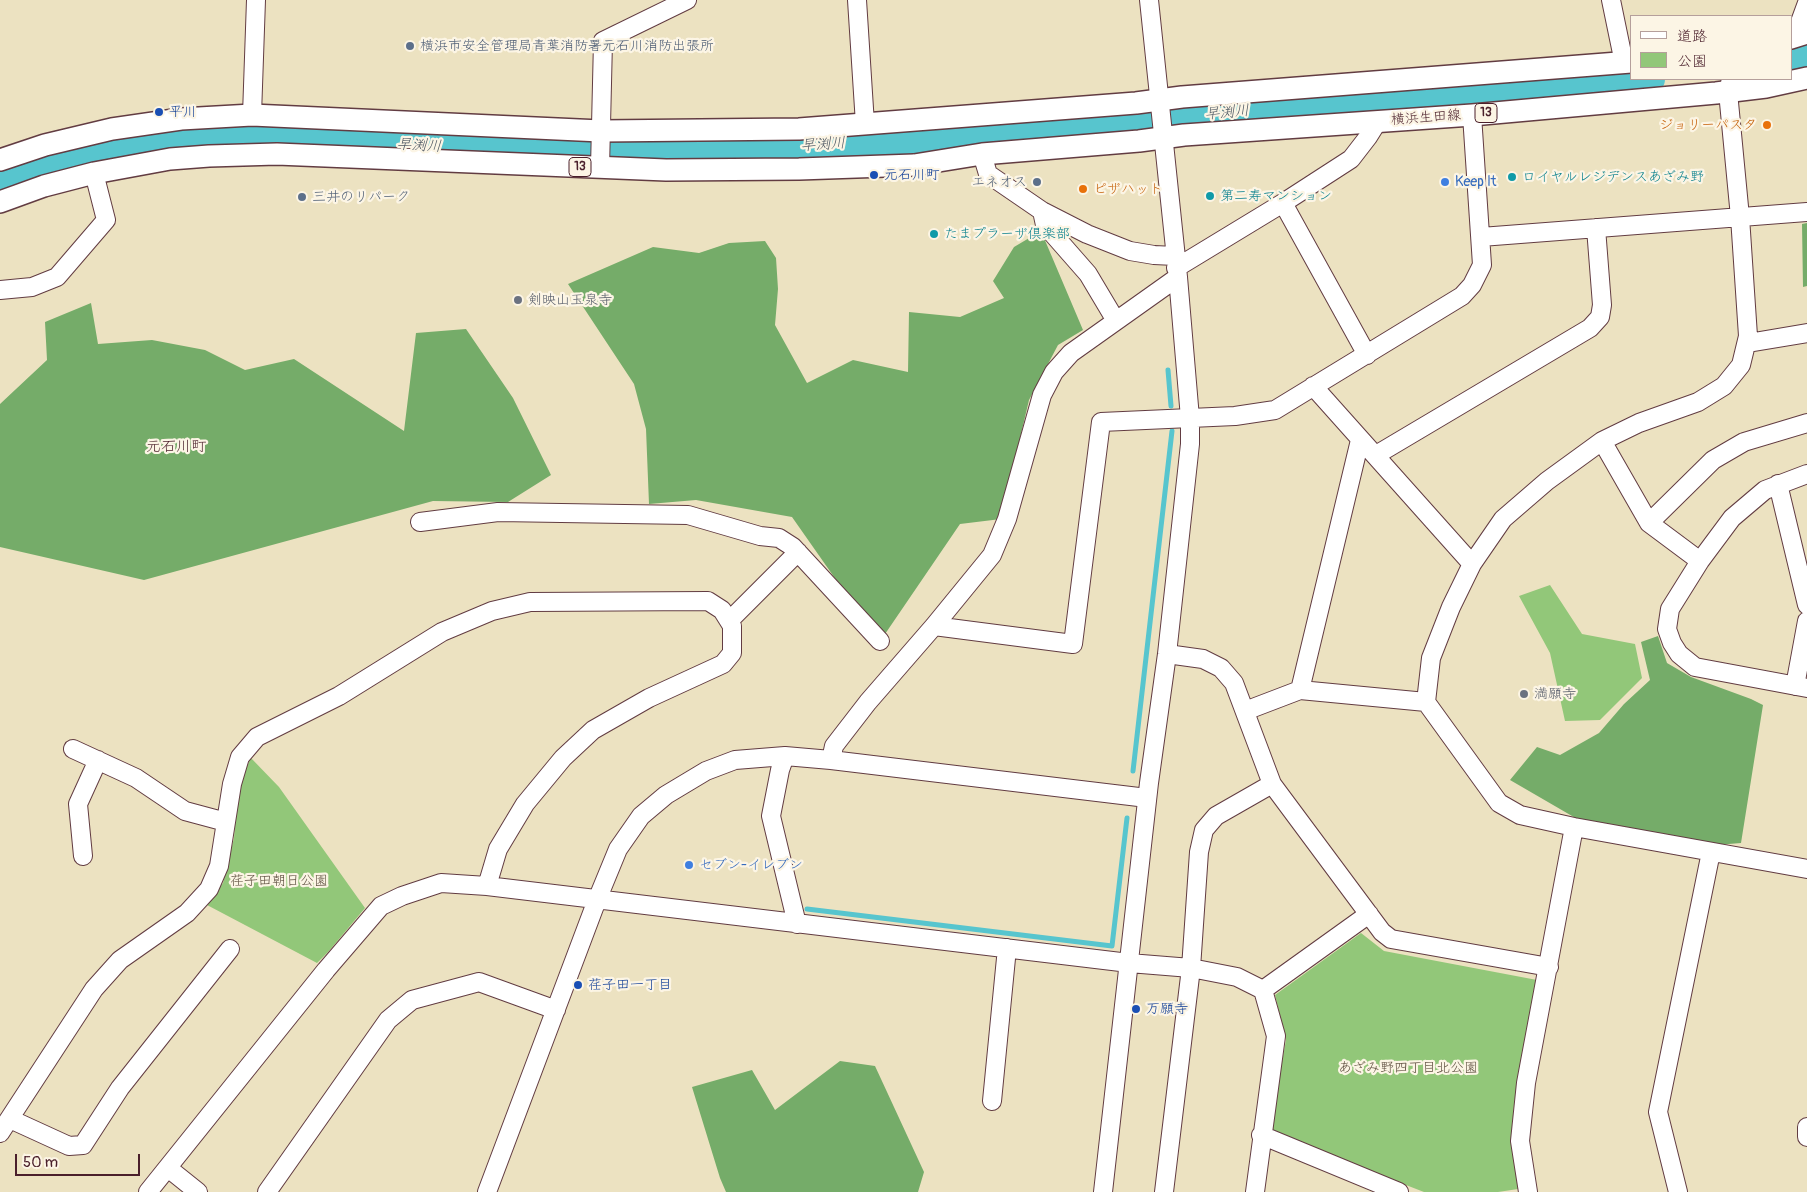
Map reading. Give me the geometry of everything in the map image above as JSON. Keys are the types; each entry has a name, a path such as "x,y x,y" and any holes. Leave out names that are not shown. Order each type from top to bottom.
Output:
{"main road":[{"path":"0,160 45,145 112,129 181,119 252,115 601,131 799,129 1627,62"},
{"name":"横浜生田線","path":"1163,137 1472,115 1730,83 1766,87 1807,78"},
{"name":"13","path":"0,202 44,186 94,173 170,160 250,154 600,168 799,169 914,165 982,154 1139,141 1163,137"}],"street":[{"path":"252,115 256,0"},
{"path":"600,168 603,41 687,0"},
{"path":"857,0 865,124"},
{"path":"1103,1192 1147,798 1190,444 1190,418 1149,0"},
{"path":"1612,0 1627,62"},
{"path":"1799,36 1800,22 1807,3"},
{"path":"1730,83 1748,343 1741,365 1724,386 1698,402 1639,422 1602,441 1547,481 1503,519 1472,564 1451,606 1431,658 1426,702 1499,803 1520,815 1574,827 1807,869"},
{"path":"934,626 1073,644 1101,422 1235,416 1275,410 1462,296 1472,285 1482,265 1472,115"},
{"path":"831,760 834,746 868,702 992,555 1007,519 1042,395 1054,372 1071,353 1116,321 1176,267 1283,203 1351,158 1378,121"},
{"path":"982,154 988,174 1042,211 1087,234 1130,251 1154,255 1176,267"},
{"path":"0,290 32,287 57,277 106,220 94,173"},
{"path":"1283,203 1368,355"},
{"path":"1042,211 1044,225 1088,274 1116,321"},
{"path":"1481,237 1807,212"},
{"path":"1376,456 1590,328 1600,317 1602,305 1596,228"},
{"path":"1748,343 1807,333"},
{"path":"1313,386 1472,564"},
{"path":"1649,523 1713,460 1744,442 1807,423"},
{"path":"1300,690 1360,440"},
{"path":"1602,441 1649,523 1700,561"},
{"path":"1807,474 1765,490 1732,518 1700,561 1670,608 1668,629 1672,643 1679,654 1694,667 1801,687 1807,621"},
{"path":"1778,484 1807,605"},
{"path":"420,522 498,512 688,515 760,536 779,538 798,552 880,641"},
{"path":"729,621 798,552"},
{"path":"230,949 120,1088 84,1145 69,1146 5,1126 94,989 120,960 187,913 209,889 219,866 232,784 240,757 257,736 338,696 442,632 492,611 530,602 708,601 722,610 732,626 732,653 723,664 649,698 593,730 563,758 525,804 498,849 487,886"},
{"path":"1166,654 1203,659 1221,668 1234,683 1272,784 1382,932 1392,939 1549,967"},
{"path":"1245,711 1300,690 1426,702"},
{"path":"73,750 136,778 185,811 226,822"},
{"path":"487,1192 618,849 641,816 666,795 706,771 735,760 785,756 1147,798"},
{"path":"785,756 780,770 771,816 797,924"},
{"path":"83,856 78,804 98,760"},
{"path":"1164,1192 1191,968 1200,852 1204,830 1216,816 1272,784"},
{"path":"1528,1192 1520,1141 1526,1082 1574,827"},
{"path":"1678,1192 1658,1112 1711,852"},
{"path":"148,1192 326,970 381,906 402,896 440,883 487,886 1129,963 1191,968 1237,977 1263,990 1276,1036 1255,1192"},
{"path":"1263,990 1368,914"},
{"path":"992,1101 1007,948"},
{"path":"267,1192 388,1020 412,1000 479,982 556,1010"},
{"path":"1807,1127 1807,1137"},
{"path":"1262,1134 1399,1192"},
{"path":"168,1168 198,1192"}],"green space":[{"path":"1807,223 1807,286 1803,287 1802,224"},
{"path":"1041,231 1083,330 1058,345 1029,400 1001,519 960,524 883,637 853,604 792,517 696,500 649,504 646,429 634,384 568,284 653,247 699,253 729,243 765,241 776,258 778,289 775,325 807,383 853,360 908,372 909,312 960,317 1004,298 993,281 1014,247"},
{"path":"91,303 98,344 152,340 205,350 245,370 294,359 404,431 416,333 466,329 513,398 551,475 508,502 433,501 144,580 0,547 0,404 47,360 45,322"},
{"path":"1550,585 1582,634 1635,644 1642,678 1600,720 1565,721 1550,653 1519,596"},
{"path":"1658,636 1667,663 1691,677 1763,705 1741,843 1704,846 1591,827 1510,780 1537,747 1560,755 1599,733 1624,704 1650,680 1641,642"},
{"name":"荏子田朝日公園","path":"251,758 279,787 365,908 317,963 207,905 223,883 234,838 237,798 245,770"},
{"name":"あざみ野四丁目北公園","path":"1361,933 1384,951 1537,980 1514,1104 1512,1146 1518,1189 1498,1192 1424,1192 1269,1132 1286,1040 1275,995"},
{"path":"840,1061 875,1066 924,1172 918,1192 726,1192 692,1087 752,1070 775,1110"}],"waterway":[{"name":"早渕川","path":"1792,59 1807,55"},
{"name":"早渕川","path":"0,185 67,165 145,149 237,136 586,154 817,146 1149,121 1638,80"},
{"path":"1168,370 1171,406"},
{"path":"1133,771 1172,431"},
{"path":"807,909 1112,946 1127,818"}],"place":[{"name":"横浜市安全管理局青葉消防署元石川消防出張所","path":"410,46"},
{"name":"平川","path":"159,112"},
{"name":"ジョリーパスタ","path":"1767,125"},
{"name":"元石川町","path":"874,175"},
{"name":"ロイヤルレジデンスあざみ野","path":"1512,177"},
{"name":"エネオス","path":"1037,182"},
{"name":"Keep It","path":"1445,182"},
{"name":"ピザハット","path":"1083,189"},
{"name":"第二寿マンション","path":"1210,196"},
{"name":"三井のリパーク","path":"302,197"},
{"name":"たまプラーザ倶楽部","path":"934,234"},
{"name":"剣映山玉泉寺","path":"518,300"},
{"name":"満願寺","path":"1524,694"},
{"name":"セブン-イレブン","path":"689,865"},
{"name":"荏子田一丁目","path":"578,985"},
{"name":"万願寺","path":"1136,1009"}],"district":[{"name":"元石川町","path":"176,447"}]}
